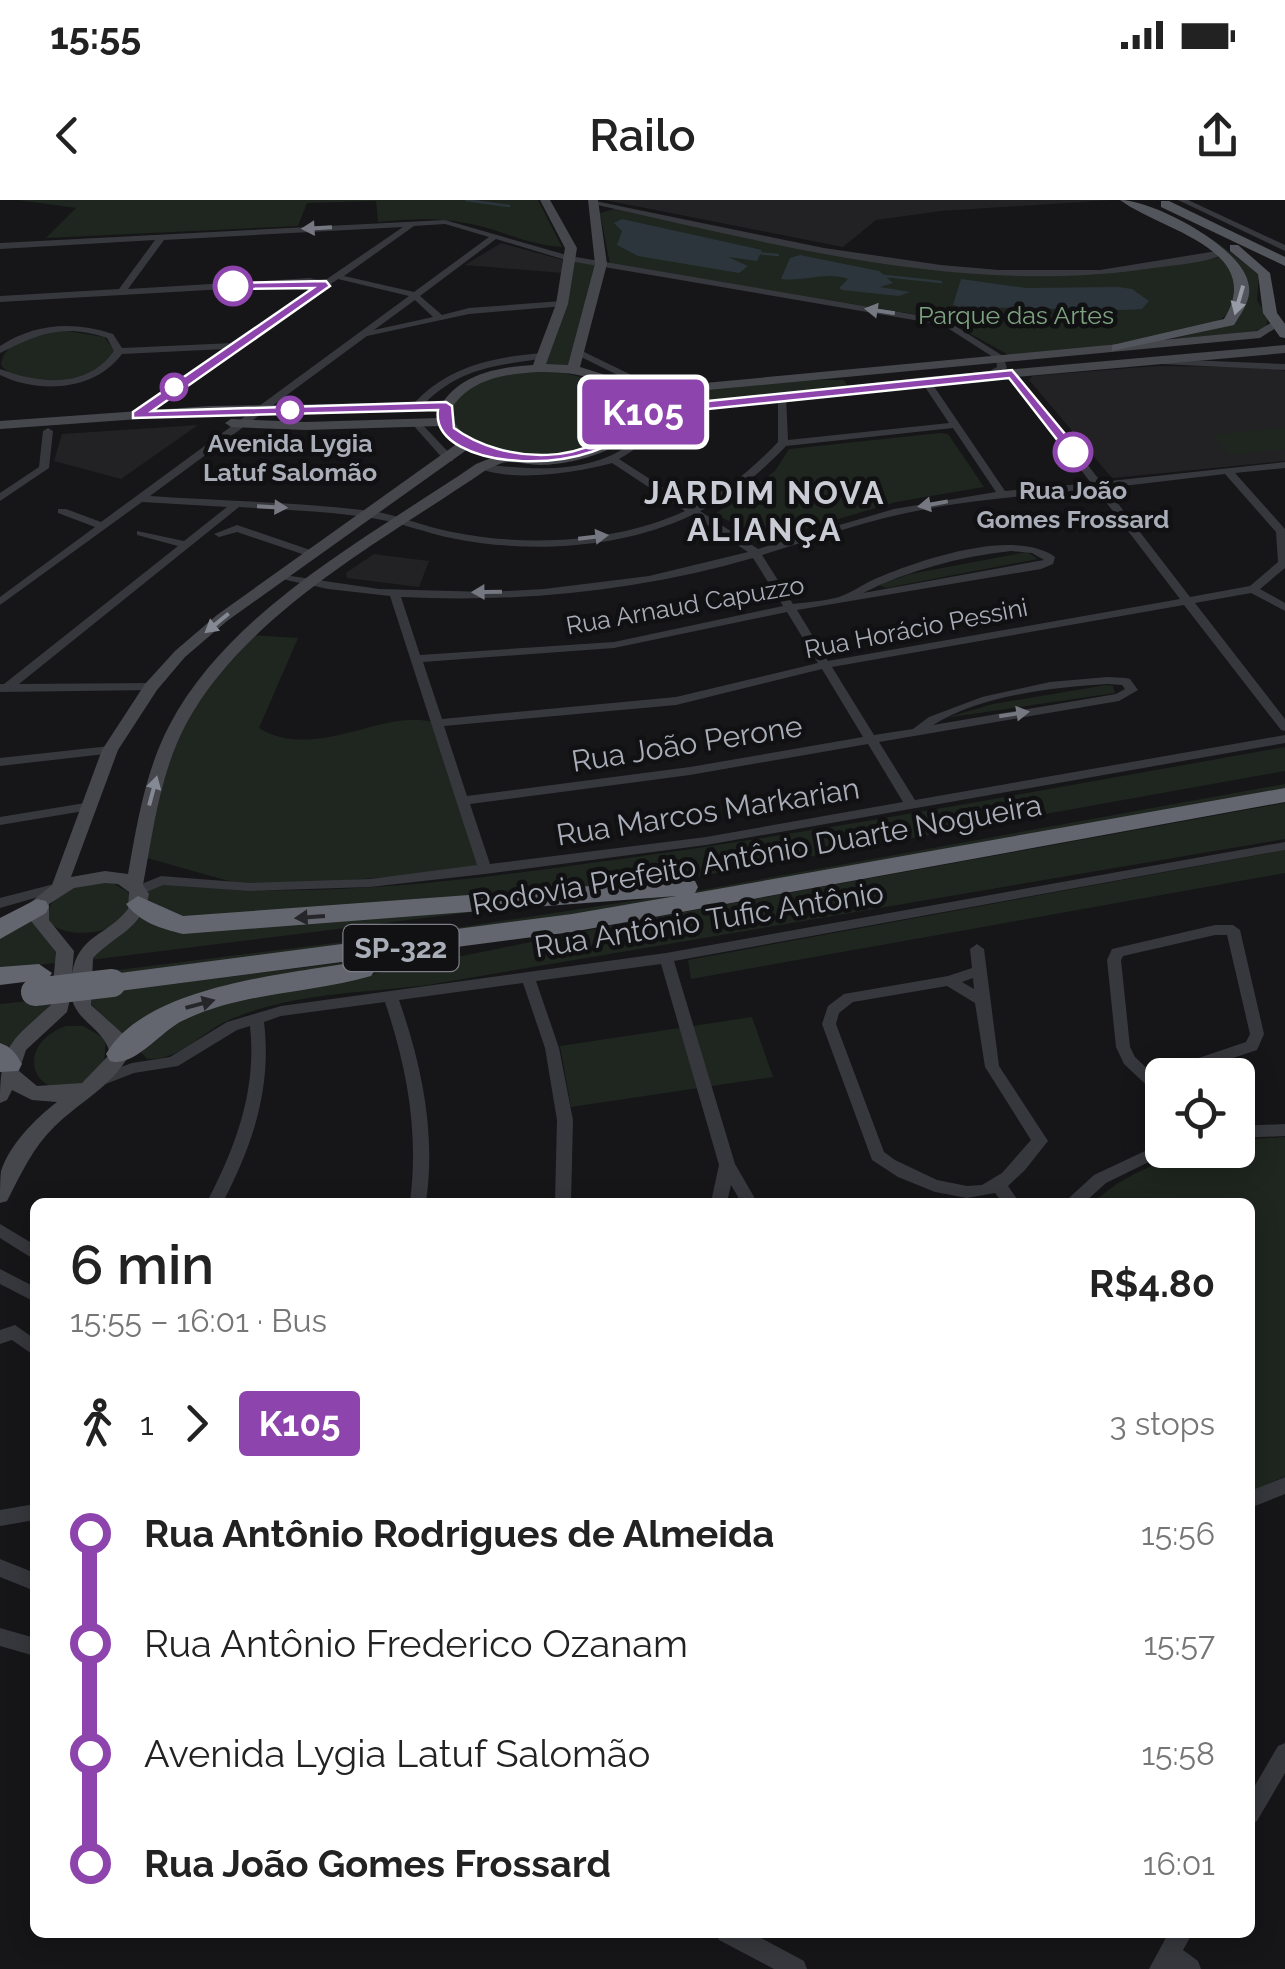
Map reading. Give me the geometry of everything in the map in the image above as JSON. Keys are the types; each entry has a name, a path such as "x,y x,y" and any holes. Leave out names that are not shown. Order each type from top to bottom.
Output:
{"highway":[{"name":"Rodovia Prefeito Antônio Duarte Nogueira","path":"0,995 37,982 388,950 1285,778"},
{"name":"Rodovia Prefeito Antônio Duarte Nogueira","path":"688,895 1285,795"},
{"path":"0,930 50,893"},
{"path":"136,894 160,920 183,925 688,895"},
{"path":"120,1054 155,1020 204,1002 688,895"},
{"name":"Rodovia Prefeito Antônio Duarte Nogueira","path":"0,976 37,982"}],"main road":[{"path":"546,200 552,218 581,226 601,264 573,370"},
{"path":"1117,348 1229,322 1236,315 1244,280 1235,262 1126,200"},
{"path":"628,394 1280,329 1267,299 1264,273 1242,253 1141,200"},
{"path":"1157,200 1285,262"},
{"path":"541,362 562,304 570,253 593,201"},
{"path":"551,253 570,253"},
{"path":"1267,299 1285,289"},
{"path":"1045,364 1140,362 1285,349"},
{"path":"635,414 1012,374 1068,353"},
{"path":"0,424 444,422 466,444 505,456 556,458 592,450 625,432 635,414 628,394 606,379 541,362 486,376 460,389 446,406 444,422"},
{"path":"0,434 130,416 159,406 258,410 446,406"},
{"path":"0,1095 5,1066 24,1040 60,1007 65,951 40,921 110,750 150,687 218,622 466,444"},
{"path":"0,1193 21,1153 45,1122 92,1084 120,1054 114,1035 89,1014 80,1000 84,957 101,938 130,918 150,799 178,724 206,680 249,635 314,584 481,468 505,456"},
{"path":"50,893 106,876 136,894"},
{"path":"5,1066 24,1090 35,1094 62,1095 92,1084"}],"street":[{"path":"1182,200 1285,248"},
{"path":"593,201 871,257 988,273 1108,272 1223,254"},
{"path":"159,406 235,346 414,223"},
{"path":"0,246 414,223 470,226 492,239 551,253"},
{"path":"122,292 162,236"},
{"path":"0,602 492,239"},
{"path":"570,253 601,264 946,322 1000,358 1002,368 987,376"},
{"path":"0,299 330,280 414,295 439,317"},
{"path":"361,336 498,307 562,304"},
{"path":"0,350 26,335 64,328 110,336 119,351"},
{"path":"0,372 25,382 60,382 106,366 119,351 235,346"},
{"path":"580,353 625,376 670,390"},
{"path":"416,406 432,388 476,366 541,362"},
{"path":"1140,362 1285,367"},
{"path":"1012,374 1285,727"},
{"path":"625,376 628,394"},
{"path":"926,381 1001,493"},
{"path":"781,396 783,443"},
{"path":"481,468 560,471 613,459 639,444 656,427 663,409"},
{"path":"416,423 449,459"},
{"path":"140,499 371,514 480,539 567,540 606,536 698,512 752,478 783,443 956,424"},
{"path":"0,498 44,468 51,426"},
{"path":"613,459 756,552 912,806"},
{"path":"281,576 314,584 394,592 570,590 642,582 846,523 1001,493 1285,465"},
{"name":"Rua Horácio Pessini","path":"435,723 676,702 825,665 1253,588 1284,563 1281,524 1227,470"},
{"path":"3,688 236,505"},
{"path":"62,512 102,526"},
{"path":"220,534 237,528 312,554"},
{"path":"142,533 185,545"},
{"name":"Rua Arnaud Capuzzo","path":"414,659 614,645 791,608 854,600 1040,566 1050,562 1050,556 1028,546 950,559 866,583 854,600"},
{"path":"1253,588 1285,608"},
{"path":"394,592 484,870"},
{"name":"Rua João Perone","path":"463,801 690,771 1120,696 1132,690 1126,682 1107,680 996,697 942,713 918,730"},
{"path":"3,688 150,687"},
{"name":"Rua Marcos Markarian","path":"136,894 161,880 316,887 706,841 1285,739"},
{"path":"0,762 110,750"},
{"path":"0,821 85,807"},
{"name":"Rua Antônio Tufic Antônio","path":"92,1084 150,1065 173,1062 209,1037 256,1018 390,995 666,958 1285,846"},
{"path":"0,903 50,893"},
{"path":"1233,930 1257,1034 1252,1046 1161,1081 1128,1060 1123,1047 1117,952 1130,946 1233,930"},
{"path":"977,949 992,1067 1040,1141 999,1186 979,1198"},
{"path":"666,958 727,1165 747,1198"},
{"path":"974,1198 895,1170 878,1156 830,1024 834,1010 849,998 949,981 981,970"},
{"path":"528,977 552,1048 565,1120 563,1198"},
{"path":"949,981 982,1000"},
{"path":"390,995 418,1094 422,1144 418,1198"},
{"path":"216,1198 252,1118 262,1050 256,1018"},
{"path":"120,1054 150,1065"},
{"path":"1255,1131 1285,1130"},
{"path":"1080,1198 1100,1179 1145,1157"},
{"path":"720,1198 727,1165"},
{"path":"999,1186 1008,1198"},
{"path":"0,1230 30,1249"},
{"path":"0,1276 30,1292"},
{"path":"0,1337 15,1332 30,1345"},
{"path":"1255,1498 1285,1485"},
{"path":"0,1518 30,1513"},
{"path":"0,1568 30,1580"},
{"path":"0,1638 30,1646"},
{"path":"1255,1805 1285,1753"},
{"path":"738,1938 796,1969"},
{"path":"1178,1938 1165,1961 1190,1969"}],"shaded area":[{"path":"605,200 1112,200 941,211 876,220 843,247"},
{"path":"622,219 762,250 757,261 728,257 748,266 739,273 638,256 617,245 622,231 614,223"},
{"path":"501,243 563,260 562,273 465,265"},
{"path":"800,255 879,271 893,283 880,287 910,292 899,296 842,290 839,288 848,279 840,277 781,279 790,258"},
{"path":"961,279 1026,288 1118,287 1132,289 1149,301 1142,309 1124,310 960,307 953,305"},
{"path":"1156,366 1265,367 1285,371 1285,461 1112,478 1029,380 1033,376"},
{"path":"198,425 121,479 54,461 62,434"},
{"path":"374,554 429,561 419,587 347,578 346,573"}],"green space":[{"path":"18,200 538,200 562,247 446,220 378,222 376,201 307,203 298,226 46,238 76,208"},
{"name":"Parque das Artes","path":"617,208 842,253 988,271 1062,273 1218,257 1224,258 1239,281 1227,315 1212,325 1100,347 1009,355 943,319 610,264 600,213"},
{"path":"1174,221 1215,241 1259,274 1257,300 1268,318 1266,327 1252,332 1172,339 1234,324 1246,302 1245,281 1234,263"},
{"path":"569,258 601,264 571,367 540,364"},
{"path":"62,330 104,337 115,351 93,371 60,381 26,380 1,365 16,343"},
{"path":"559,372 598,381 623,398 625,420 591,446 547,456 500,452 460,436 450,412 468,389 497,377"},
{"path":"804,380 844,380 847,386 641,408 638,398"},
{"path":"1285,427 1285,449 1230,455 1213,435"},
{"path":"948,434 984,487 896,502 767,540 715,514 775,471 789,449"},
{"path":"1027,552 1038,559 886,588 879,585 910,574"},
{"path":"249,635 298,638 259,728 281,737 304,740 395,722 435,723 485,870 250,887 140,856 179,724"},
{"path":"1113,686 1115,693 945,718 993,704"},
{"path":"1285,747 1285,771 656,884 184,921 146,902 145,891 161,884 277,890 392,886 621,859"},
{"path":"1285,784 1285,790 685,900 109,978 110,971 448,929 685,893"},
{"path":"1285,803 1285,839 428,985 302,999 229,1020 170,1055 147,1059 137,1048 182,1013 629,922"},
{"path":"1285,850 1285,873 691,979 688,960"},
{"path":"109,881 128,892 125,916 116,924 89,933 62,930 51,924 50,906 62,892"},
{"path":"496,909 90,960 137,916"},
{"path":"32,914 54,946 58,963 0,968 0,935"},
{"path":"459,948 189,999 123,1041 85,995"},
{"path":"58,998 9,1050 0,1043 0,1004"},
{"path":"752,1017 773,1077 571,1107 560,1046"},
{"path":"66,1026 83,1026 106,1039 104,1064 84,1081 65,1088 50,1086 39,1078 34,1065 36,1051 46,1037"},
{"path":"1285,1137 1285,1476 1255,1490 1255,1198 1099,1198 1143,1170 1255,1168 1255,1139"}],"waterway":[{"path":"466,200 509,206"},
{"path":"758,253 778,255"},
{"path":"876,275 941,282"}],"bus line":[{"name":"K105","path":"233,286 310,281 326,284 137,415 446,406 443,416 449,430 473,448 505,456 556,458 602,446 625,432 635,414 649,411 1012,374 1073,452"}],"place":[{"name":"Avenida Lygia Latuf Salomão","path":"290,410"},
{"name":"Rua João Gomes Frossard","path":"1073,452"}],"district":[{"name":"JARDIM NOVA ALIANÇA","path":"765,512"}]}
